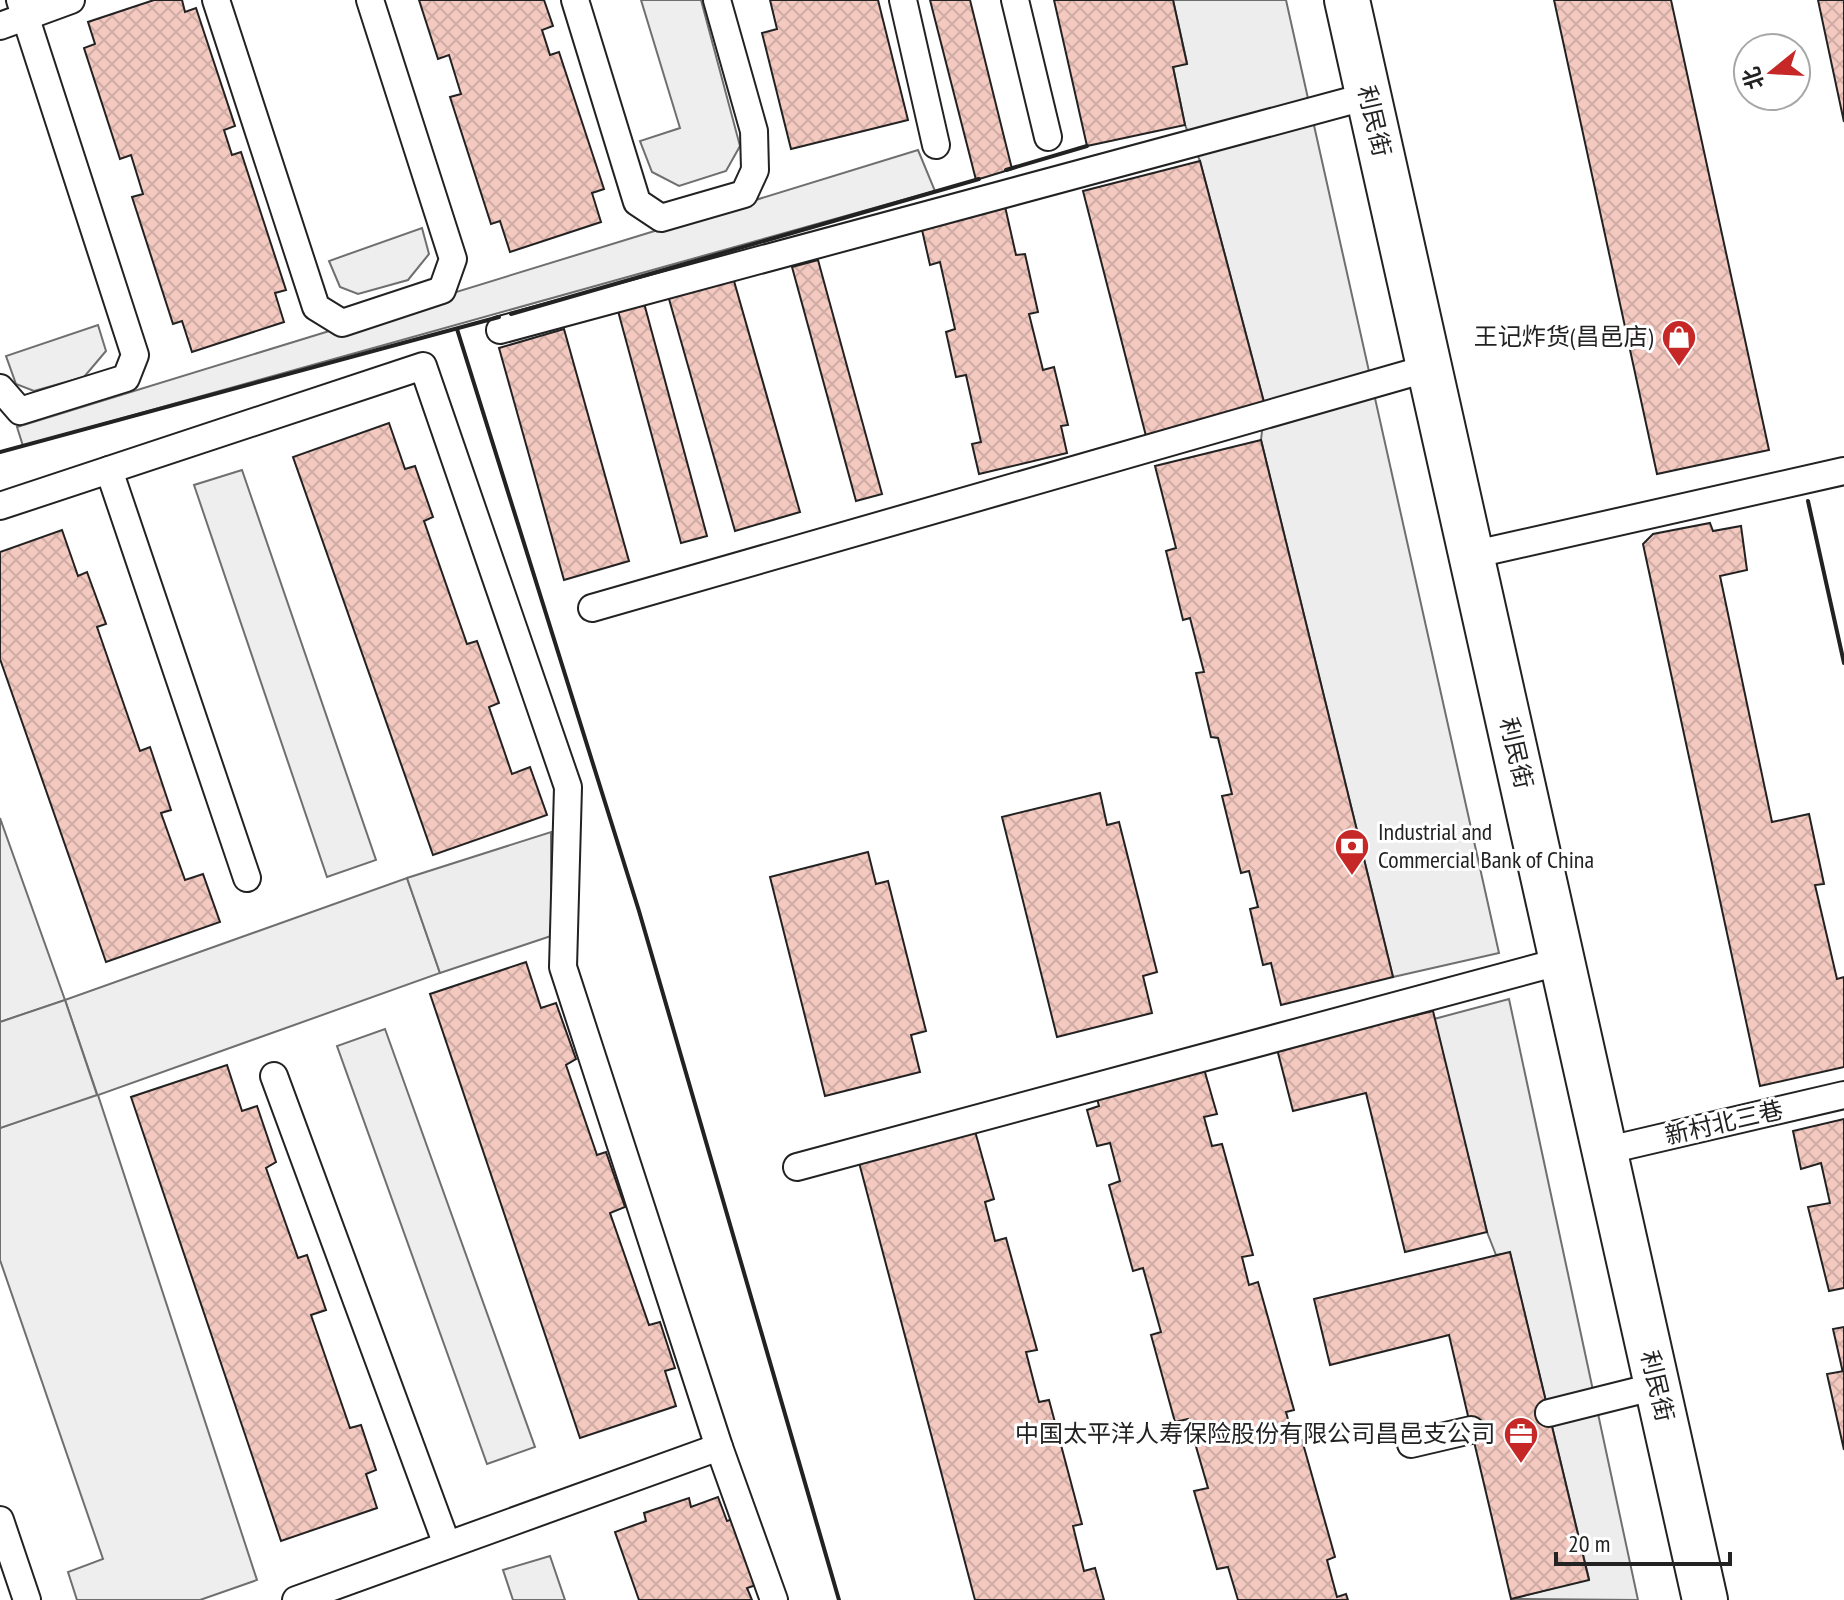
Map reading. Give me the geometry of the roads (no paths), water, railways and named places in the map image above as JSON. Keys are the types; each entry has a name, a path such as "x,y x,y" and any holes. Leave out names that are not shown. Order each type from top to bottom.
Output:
{"street":[{"name":"利民街","path":"1347,0 1705,1600"}],"lane":[{"path":"0,26 22,8 69,0"},
{"path":"216,0 316,307 342,323 442,290 453,259 370,0"},
{"path":"575,0 637,202 661,218 744,194 755,170 754,131 717,0"},
{"path":"903,0 936,145"},
{"path":"1015,0 1048,137"},
{"path":"0,388 20,411 126,378 135,355 22,8"},
{"path":"500,330 1368,96"},
{"path":"0,506 423,366 568,787 563,967 719,1447 774,1600"},
{"path":"592,608 1429,368"},
{"path":"109,470 247,878"},
{"path":"1471,555 1844,471"},
{"path":"797,1167 1562,961"},
{"path":"274,1076 447,1545"},
{"name":"新村北三巷","path":"1604,1151 1844,1095"},
{"path":"1549,1413 1657,1386"},
{"path":"1411,1444 1471,1430"},
{"path":"296,1600 719,1447"},
{"path":"0,1520 27,1600"}],"place":[{"name":"王记炸货(昌邑店)","path":"1679,368"},
{"name":"Industrial and Commercial Bank of China","path":"1352,877"},
{"name":"中国太平洋人寿保险股份有限公司昌邑支公司","path":"1521,1465"}]}
